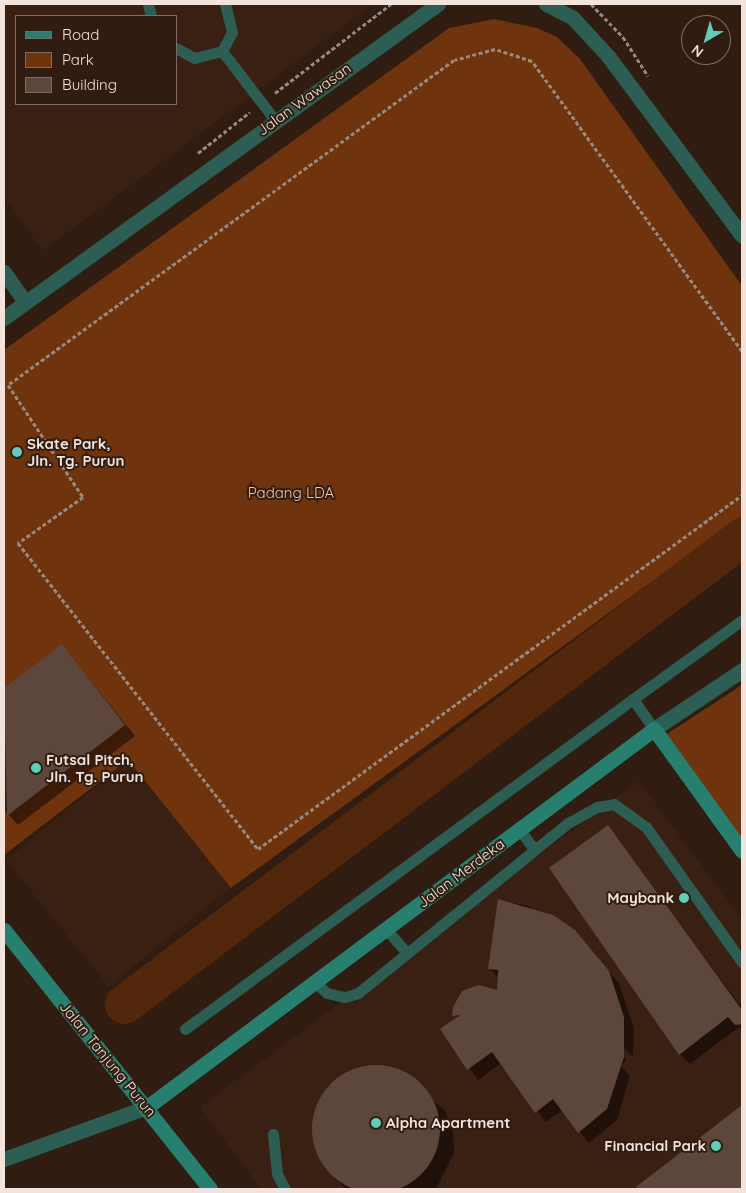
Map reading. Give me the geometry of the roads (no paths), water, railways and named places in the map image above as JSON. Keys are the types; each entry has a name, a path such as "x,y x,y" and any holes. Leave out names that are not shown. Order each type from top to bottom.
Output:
{"street":[{"name":"Jalan Wawasan","path":"4,318 171,198 275,120 438,4"},
{"path":"546,4 573,18 608,56 742,236"},
{"path":"4,272 25,302"},
{"path":"742,670 654,729 742,851"},
{"name":"Jalan Merdeka","path":"147,1107 654,729"},
{"name":"Jalan Tanjung Purun","path":"4,930 147,1107 210,1189"},
{"path":"4,1159 147,1107"}],"lane":[{"path":"178,49 194,58 222,50 232,32 225,4"},
{"path":"222,50 275,120"},
{"path":"185,1029 742,620"},
{"path":"633,699 654,729"},
{"path":"315,982 327,993 344,997 358,993 534,849 597,807 614,804 627,810 646,828 742,962"},
{"path":"519,829 534,849"},
{"path":"386,929 406,953"},
{"path":"273,1134 277,1174 285,1189"}],"waterway":[{"path":"124,1004 742,537"}],"place":[{"name":"Skate Park, Jln. Tg. Purun","path":"17,452"},
{"name":"Futsal Pitch, Jln. Tg. Purun","path":"36,768"},
{"name":"Maybank","path":"684,898"},
{"name":"Alpha Apartment","path":"376,1123"},
{"name":"Financial Park","path":"716,1146"}],"park label":[{"name":"Padang LDA","path":"291,493"}]}
